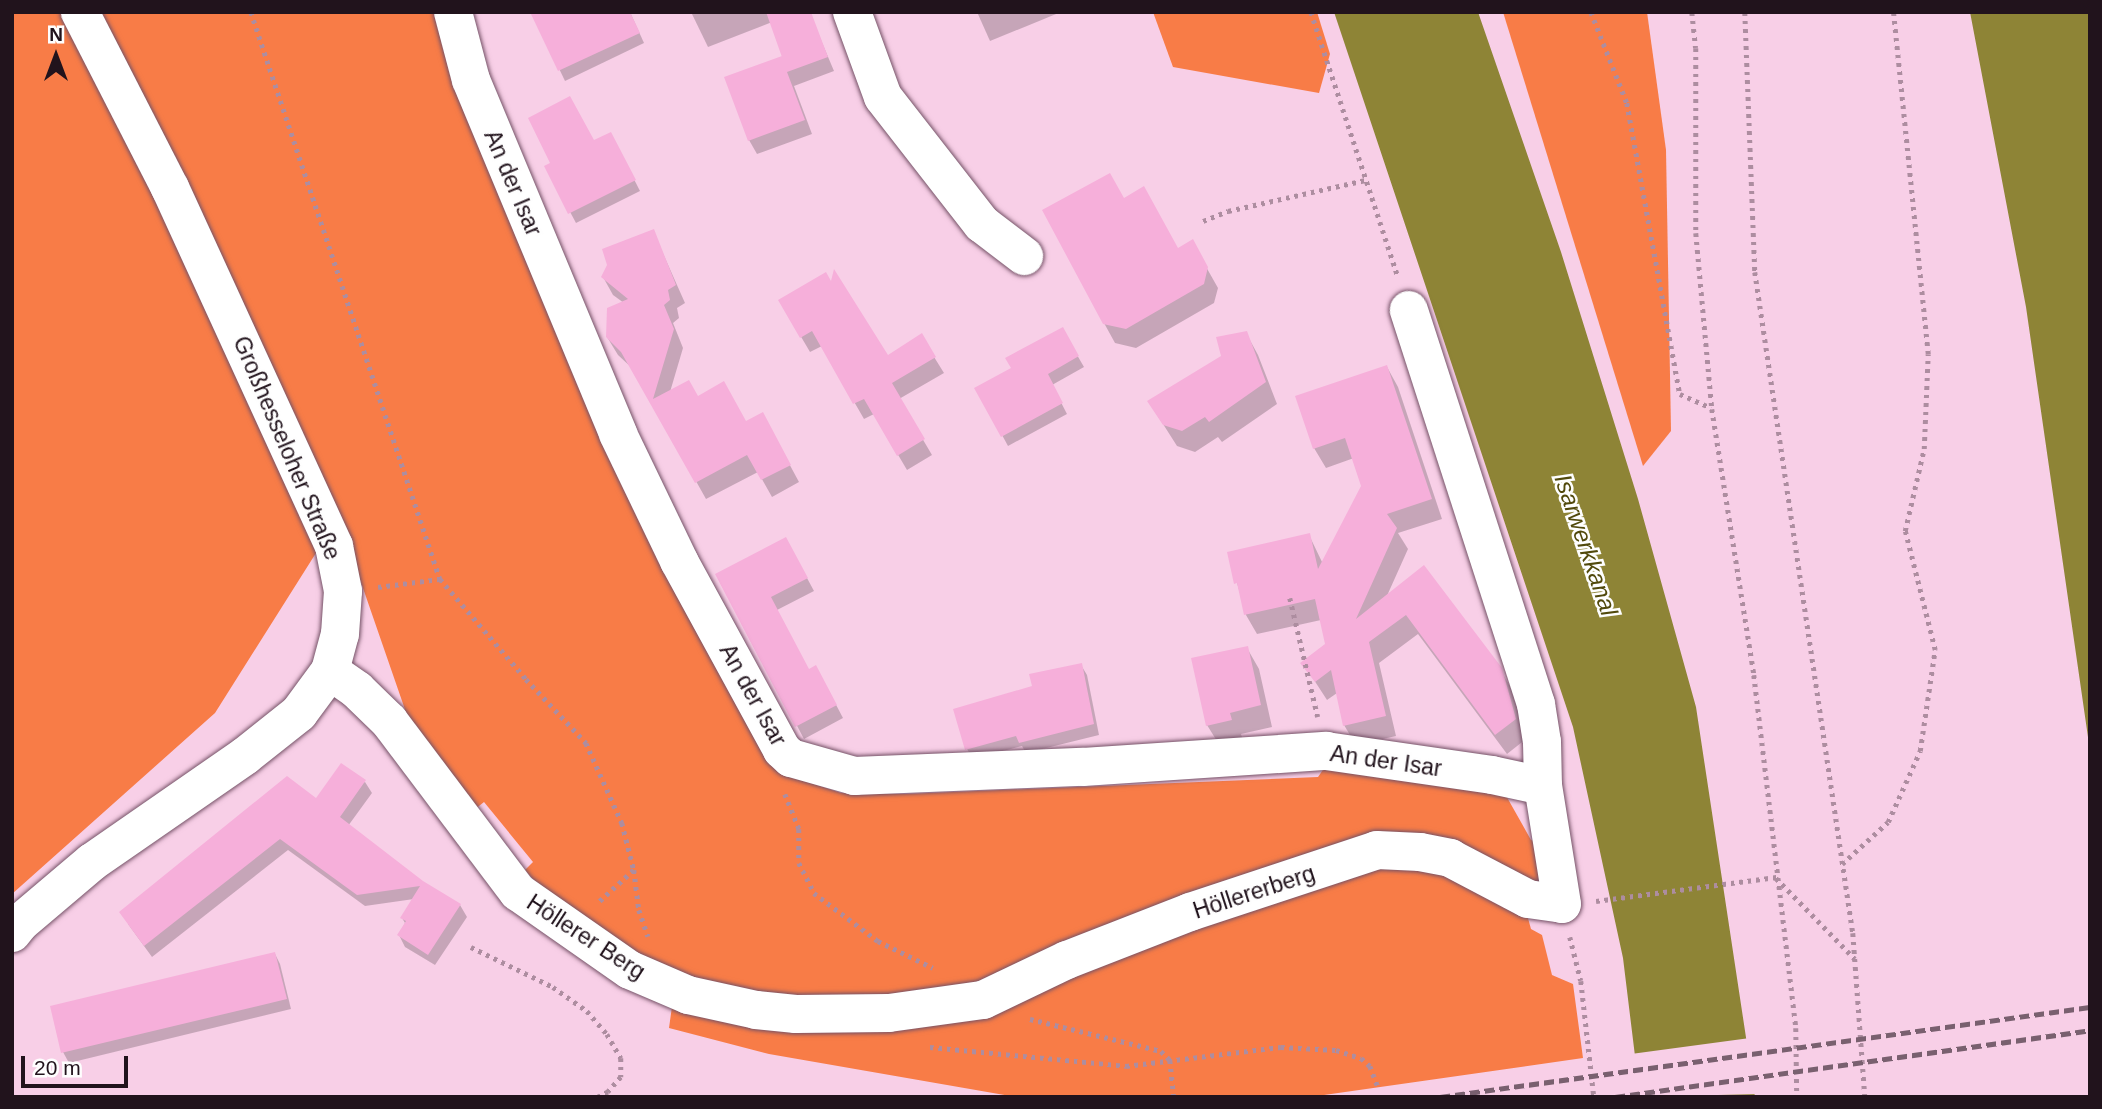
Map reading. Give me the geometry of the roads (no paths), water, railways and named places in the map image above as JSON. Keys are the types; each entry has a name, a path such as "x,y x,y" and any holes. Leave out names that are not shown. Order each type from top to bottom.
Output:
{"street":[{"name":"Großhesseloher Straße","path":"12,933 20,923 92,862 245,756 299,713 330,671 340,634 343,591 334,546 170,188 80,12"},
{"name":"An der Isar","path":"453,12 471,80 618,434 679,561 782,750 791,758 854,776 1083,767 1326,751 1492,775 1543,786"},
{"path":"852,12 884,97 982,223 1024,256"},
{"path":"1409,310 1536,704 1542,742 1543,786"},
{"name":"Höllerer Berg","path":"330,671 357,690 389,721 518,892 570,931 630,970 688,995 756,1010 796,1014 889,1013 983,1000"},
{"name":"Höllererberg","path":"983,1000 1067,960 1190,912 1377,850 1420,852 1450,858 1545,901 1543,786"}],"water":[{"name":"Isarwerkkanal","path":"1334,12 1478,12 1561,252 1638,499 1696,707 1755,1097 1640,1097 1623,958 1573,727"},
{"path":"1970,12 2090,12 2090,751 2026,307"}],"railway":[{"path":"1440,1097 2090,1007"},
{"path":"1615,1097 2090,1030"}]}
